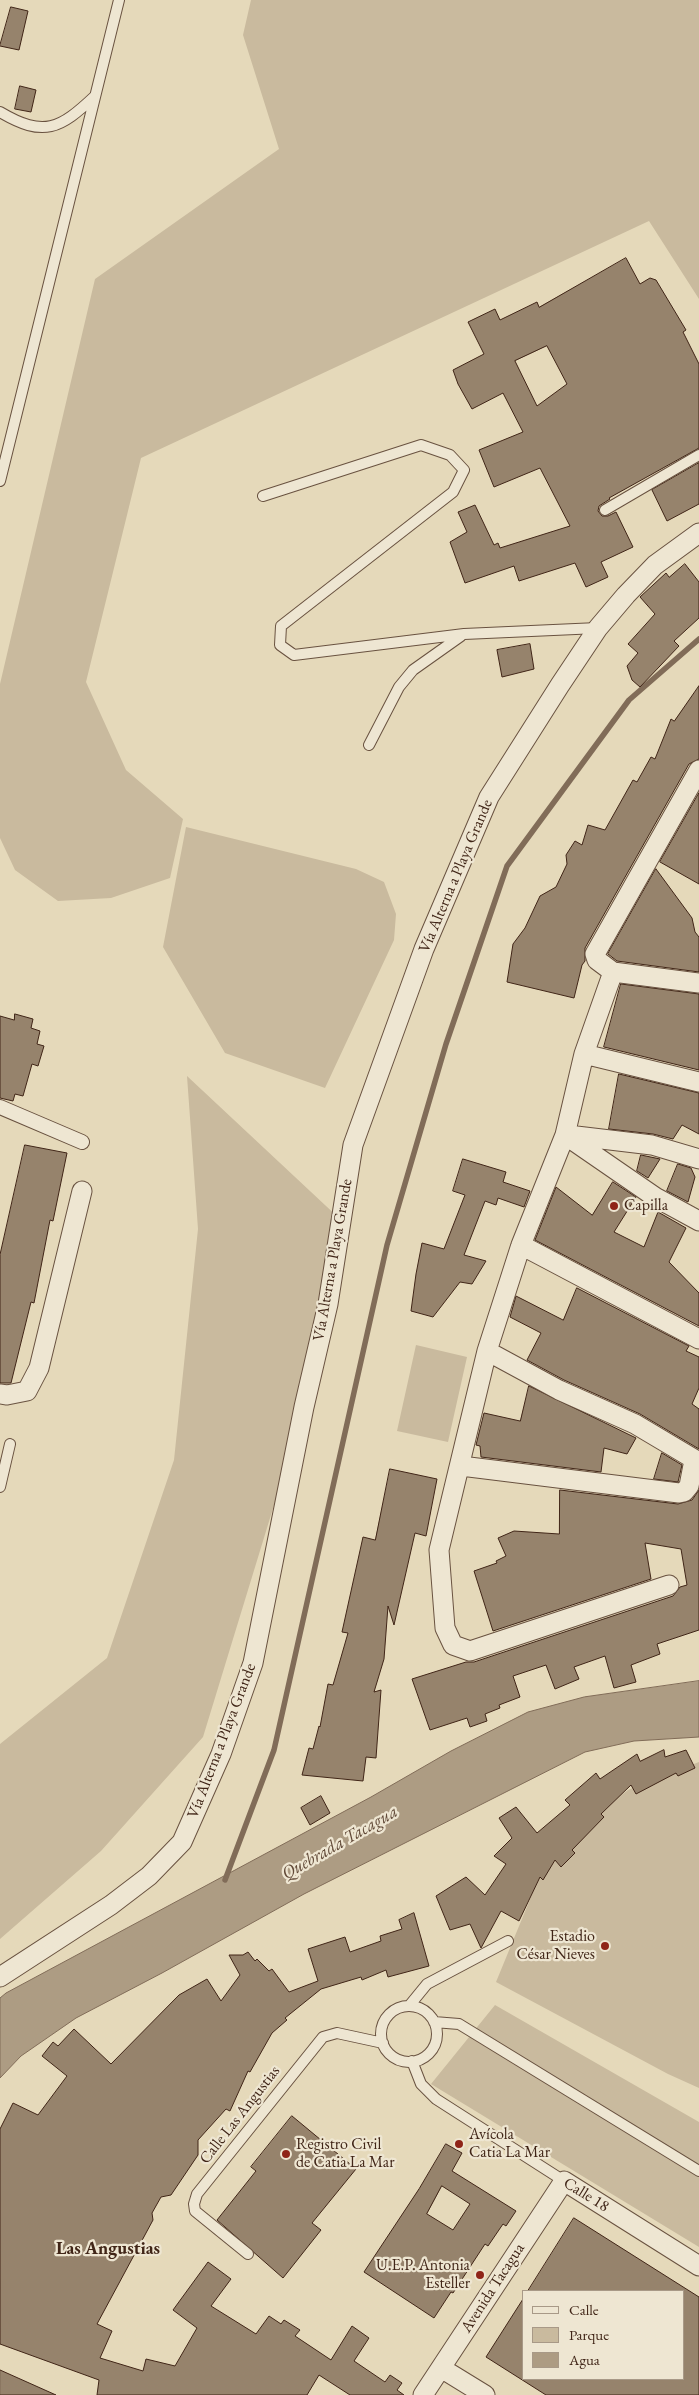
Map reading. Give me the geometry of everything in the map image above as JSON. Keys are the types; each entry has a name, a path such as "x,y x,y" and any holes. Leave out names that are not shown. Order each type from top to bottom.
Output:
{"street":[{"name":"Vía Alterna a Playa Grande","path":"0,1977 111,1905 148,1876 182,1842 220,1754 253,1663 302,1417 328,1304 353,1145 424,949 489,797 598,628 655,565 699,533"},
{"path":"699,770 595,954 597,960 613,972 699,983"},
{"path":"613,972 584,1054 566,1135 521,1245 487,1351 461,1466 439,1550 445,1628 453,1645 470,1651 669,1585"},
{"path":"584,1054 699,1082"},
{"path":"0,1107 82,1142"},
{"path":"566,1135 652,1145 699,1160"},
{"path":"566,1135 655,1197 699,1221"},
{"path":"0,1394 7,1395 27,1392 39,1368 82,1191"},
{"path":"521,1245 699,1339"},
{"path":"461,1466 679,1493 684,1492 689,1486 697,1461 635,1424 558,1390 487,1351"},
{"name":"Calle 18","path":"564,2181 699,2266"},
{"name":"Avenida Tacagua","path":"424,2395 564,2181"},
{"path":"441,2368 485,2395"}],"lane":[{"path":"0,481 119,0"},
{"path":"0,112 19,123 45,129 72,118 95,95"},
{"path":"263,496 421,445 450,455 464,470 453,492 282,626 280,644 294,655 464,634 598,628"},
{"path":"605,510 699,455"},
{"path":"370,745 399,687 413,670 464,634"},
{"path":"0,1486 10,1444"},
{"path":"409,2006 427,1984 508,1941"},
{"path":"409,2006 424,2010 434,2022 436,2038 433,2047 428,2054 412,2062 394,2057 383,2043 383,2025 387,2017 394,2010 409,2006"},
{"path":"434,2022 452,2022 466,2028 699,2171"},
{"name":"Calle Las Angustias","path":"248,2254 195,2211 194,2204 197,2194 323,2037 337,2033 383,2043"},
{"name":"Calle 18","path":"412,2062 421,2084 436,2099 564,2181"}],"green space":[{"path":"251,0 699,0 699,299 649,221 141,458 86,682 126,770 183,819 170,878 111,898 58,901 15,870 0,838 0,684 95,279 279,149 243,35"},
{"path":"186,827 356,869 384,882 396,914 394,940 325,1088 225,1053 163,947"},
{"path":"187,1076 341,1220 304,1407 203,1737 101,1851 0,1939 0,1744 107,1658 174,1460 198,1229"},
{"path":"416,1345 467,1357 448,1442 397,1431"},
{"name":"Estadio César Nieves","path":"699,1762 699,2088 668,2074 496,1982 552,1846 628,1790"},
{"path":"495,2005 699,2122 699,2247 431,2084"}],"water":[{"name":"Quebrada Tacagua","path":"699,1681 699,1737 634,1741 585,1752 304,1894 162,1973 76,2018 21,2056 0,2078 0,1998 6,1993 371,1797 451,1751 528,1712 584,1697"}],"building":[{"path":"11,7 28,11 19,50 0,46"},
{"path":"20,86 36,90 31,112 15,109"},
{"path":"626,258 640,284 650,278 656,280 686,330 683,332 699,364 699,448 609,498 599,506 598,511 602,516 608,516 616,512 633,547 601,562 608,577 586,587 575,563 519,581 514,566 465,583 450,542 467,532 458,512 475,505 494,545 498,543 500,548 570,526 540,468 494,487 479,450 523,432 503,393 472,409 458,384 453,370 484,354 468,322 495,309 500,320 537,302 539,307","holes":["547,346 567,384 537,406 515,361"]},
{"path":"699,463 699,504 667,521 652,490"},
{"path":"685,564 699,582 699,618 674,641 679,646 640,687 632,680 627,666 638,653 628,644 655,614 640,597 666,573 669,577"},
{"path":"530,644 534,669 502,677 497,650"},
{"path":"699,686 699,759 689,764 585,948 585,961 582,965 574,998 507,982 513,944 525,928 540,896 556,887 567,864 566,855 575,841 582,845 588,825 605,830 633,780 637,782 651,757 655,759 671,719 674,721"},
{"path":"699,793 699,884 660,862"},
{"path":"656,869 692,918 695,932 699,937 699,972 617,961 608,954"},
{"path":"621,984 699,994 699,1070 604,1047"},
{"path":"15,1014 33,1019 31,1028 40,1031 37,1044 44,1046 38,1066 32,1064 23,1096 15,1094 13,1101 0,1098 0,1016 14,1020"},
{"path":"619,1074 699,1093 699,1134 682,1125 673,1139 653,1134 609,1129"},
{"path":"25,1145 67,1153 53,1221 50,1220 34,1303 31,1302 11,1383 0,1383 0,1255"},
{"path":"641,1155 660,1159 648,1178 637,1171"},
{"path":"463,1159 506,1172 503,1182 530,1191 524,1207 498,1198 496,1205 485,1201 464,1255 486,1261 472,1284 460,1282 433,1317 411,1311 416,1274 422,1243 444,1249 465,1195 453,1191"},
{"path":"678,1164 691,1168 695,1177 688,1202 667,1191"},
{"path":"613,1182 636,1197 614,1232 644,1247 658,1212 686,1228 669,1262 699,1293 699,1326 535,1240 556,1187 592,1215"},
{"path":"577,1288 689,1346 686,1351 699,1357 699,1388 692,1404 699,1409 699,1449 640,1414 564,1380 527,1360 541,1333 510,1317 516,1296 563,1320"},
{"path":"529,1386 636,1438 627,1454 604,1448 601,1472 481,1457 480,1446 476,1445 484,1413 520,1421"},
{"path":"662,1453 682,1465 678,1482 654,1479"},
{"path":"390,1469 437,1479 426,1536 415,1533 394,1625 388,1606 384,1659 374,1692 381,1690 376,1758 366,1757 363,1781 302,1775 309,1748 313,1749 320,1727 328,1684 333,1685 348,1633 342,1632 363,1537 375,1540"},
{"path":"560,1490 678,1504 692,1500 699,1490 699,1630 657,1644 660,1654 631,1665 636,1682 614,1688 605,1656 574,1667 579,1679 555,1689 546,1665 513,1676 520,1697 499,1705 500,1708 485,1714 487,1721 470,1727 467,1718 430,1730 412,1679 466,1662 474,1662 673,1596 680,1587 687,1585 681,1549 645,1543 651,1579 493,1631 474,1571 497,1563 496,1561 506,1556 498,1538 514,1531 559,1534"},
{"path":"664,1750 665,1757 686,1750 695,1768 678,1776 676,1773 636,1794 631,1785 601,1814 604,1817 572,1850 575,1853 561,1867 555,1860 543,1880 540,1877 519,1921 501,1911 481,1948 470,1924 450,1930 436,1896 466,1877 485,1895 506,1864 494,1856 512,1838 499,1818 516,1807 537,1833 570,1805 565,1800 596,1773 600,1779 637,1754 640,1761"},
{"path":"321,1796 330,1813 310,1825 301,1808"},
{"path":"414,1913 429,1966 388,1977 386,1970 362,1980 361,1977 321,1989 285,2018 287,2020 272,2033 250,2072 248,2071 230,2111 226,2109 198,2140 198,2155 171,2195 161,2197 152,2213 153,2220 97,2324 112,2331 100,2358 143,2371 146,2359 175,2366 197,2328 173,2310 208,2262 231,2279 211,2306 256,2334 269,2316 281,2324 284,2320 300,2330 295,2336 331,2360 352,2326 369,2338 354,2361 385,2382 390,2375 402,2383 397,2390 404,2395 350,2395 319,2375 307,2395 97,2395 99,2380 0,2344 0,2129 13,2103 38,2115 67,2076 42,2056 53,2042 58,2046 74,2029 111,2064 179,1995 207,1979 221,2001 240,1975 229,1955 243,1955 248,1952 255,1961 257,1959 269,1971 272,1969 289,1992 318,1981 308,1949 345,1937 350,1952 381,1941 380,1936 402,1929 399,1920"},
{"path":"292,2116 356,2169 312,2223 321,2230 283,2278 217,2220 256,2171 251,2167"},
{"path":"446,2144 462,2153 452,2171 516,2211 506,2226 503,2224 488,2246 485,2244 434,2318 364,2272 419,2189","holes":["442,2186 470,2204 453,2230 427,2214"]},
{"path":"574,2218 699,2297 699,2395 546,2395 522,2380 684,2380 684,2290 529,2290"},
{"path":"522,2301 522,2380 486,2357"},
{"path":"0,2370 56,2395 0,2395"}],"waterway":[{"path":"225,1880 274,1750 387,1245 446,1044 507,866 629,700 699,639"}],"place":[{"name":"Capilla","path":"614,1206"},
{"name":"Estadio César Nieves","path":"605,1946"},
{"name":"Avícola Catia La Mar","path":"459,2144"},
{"name":"Registro Civil de Catia La Mar","path":"286,2154"},
{"name":"U.E.P. Antonia Esteller","path":"480,2275"}],"district":[{"name":"Las Angustias","path":"108,2249"}]}
